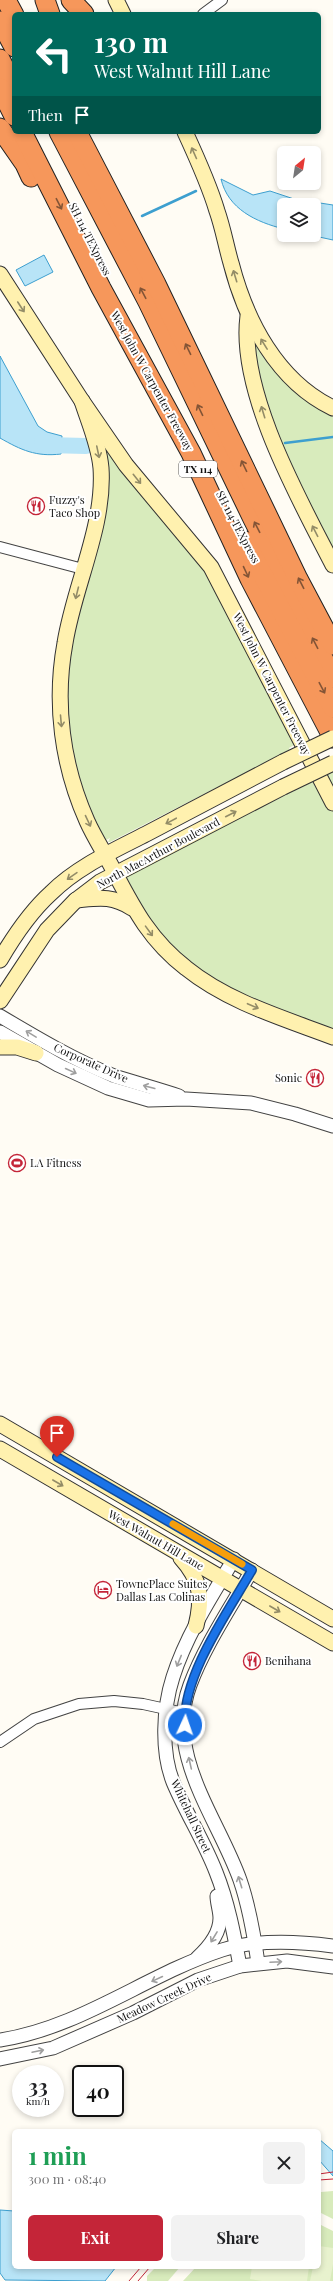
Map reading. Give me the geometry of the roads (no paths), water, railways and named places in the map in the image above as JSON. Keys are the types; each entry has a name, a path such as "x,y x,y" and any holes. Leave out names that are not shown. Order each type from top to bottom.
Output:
{"highway":[{"path":"6,0 12,12"},
{"path":"45,0 49,12"},
{"path":"71,0 82,12"},
{"path":"0,21 12,43"},
{"path":"0,59 12,83"},
{"path":"0,88 12,112"},
{"path":"0,128 25,164 79,274 101,288"},
{"name":"West John W Carpenter Freeway","path":"23,134 101,288 191,453 250,580 333,738"},
{"name":"SH 114 TEXpress","path":"38,134 180,418 333,708"},
{"name":"SH 114 TEXpress","path":"59,134 148,302 253,519 333,678"},
{"path":"77,134 156,284 333,645"},
{"path":"92,134 152,256 156,284"},
{"path":"319,618 333,638"}],"main road":[{"path":"116,0 122,12"},
{"path":"186,134 217,209 231,264 248,313 263,342 283,369 301,386 333,408"},
{"name":"West John W Carpenter Freeway","path":"0,274 82,401 126,465 211,567 333,803"},
{"path":"248,313 247,338 253,378 267,423 290,482 333,565"},
{"path":"82,401 95,439 101,468 97,518 65,642 60,682 61,724 64,749 74,786 87,820 132,908 158,943 185,968 208,984 255,1007 333,1037"},
{"name":"North MacArthur Boulevard","path":"0,960 6,944 34,910 51,892 88,864 283,762 333,738"},
{"name":"North MacArthur Boulevard","path":"0,1001 47,930 75,900 115,874 283,787 333,763"},
{"path":"75,900 107,897 119,900 132,908"},
{"path":"0,1047 17,1047 36,1053"},
{"name":"West Walnut Hill Lane","path":"0,1424 234,1559 333,1619"},
{"name":"West Walnut Hill Lane","path":"0,1449 333,1643"},
{"path":"168,1547 182,1559 193,1574 199,1589 201,1606 196,1626"}],"street":[{"path":"206,12 222,0"},
{"path":"0,547 83,569"},
{"name":"Corporate Drive","path":"0,1016 49,1045 113,1075 186,1099"},
{"name":"Corporate Drive","path":"0,1032 36,1053 107,1087 149,1100 186,1099 251,1103 295,1114 333,1126"},
{"path":"107,1087 113,1075"},
{"name":"Whitehall Street","path":"234,1559 186,1643 172,1678 166,1709 166,1754 173,1781 216,1872 225,1899 240,1966"},
{"name":"Whitehall Street","path":"252,1570 208,1648 190,1686 184,1713 189,1762 196,1784 240,1880 250,1920 258,1963"},
{"path":"0,1742 34,1720 79,1704 114,1701 184,1713"},
{"path":"192,1962 210,1945 218,1932 220,1918 216,1872"},
{"path":"250,1920 263,1933 286,1942"},
{"name":"Meadow Creek Drive","path":"0,2040 44,2030 192,1962 236,1947 286,1942 333,1946"},
{"name":"Meadow Creek Drive","path":"0,2059 53,2048 133,2013 198,1980 240,1966 287,1961 333,1967"}],"water":[{"path":"221,179 253,195 270,191 291,198 277,198 277,227 245,213 230,198"},
{"path":"321,203 333,205 333,240 321,237"},
{"path":"44,255 53,272 25,286 16,270"},
{"path":"0,356 38,426 47,432 62,436 61,454 52,455 29,452 0,438"},
{"path":"321,2141 333,2151 333,2176 321,2162"},
{"path":"0,2210 12,2211 12,2269 114,2269 105,2281 5,2280 0,2273"}],"waterway":[{"path":"142,216 196,191"},
{"path":"285,443 333,437"},
{"path":"42,442 46,445 86,446"}],"tram line":[{"path":"321,2174 333,2172"},
{"path":"321,2180 333,2179"},
{"path":"129,2281 139,2269"},
{"path":"138,2281 148,2269"}],"place":[{"name":"Fuzzy's Taco Shop","path":"36,506"},
{"name":"Sonic","path":"315,1078"},
{"name":"LA Fitness","path":"17,1163"},
{"name":"TownePlace Suites Dallas Las Colinas","path":"103,1590"},
{"name":"Benihana","path":"252,1661"}]}
